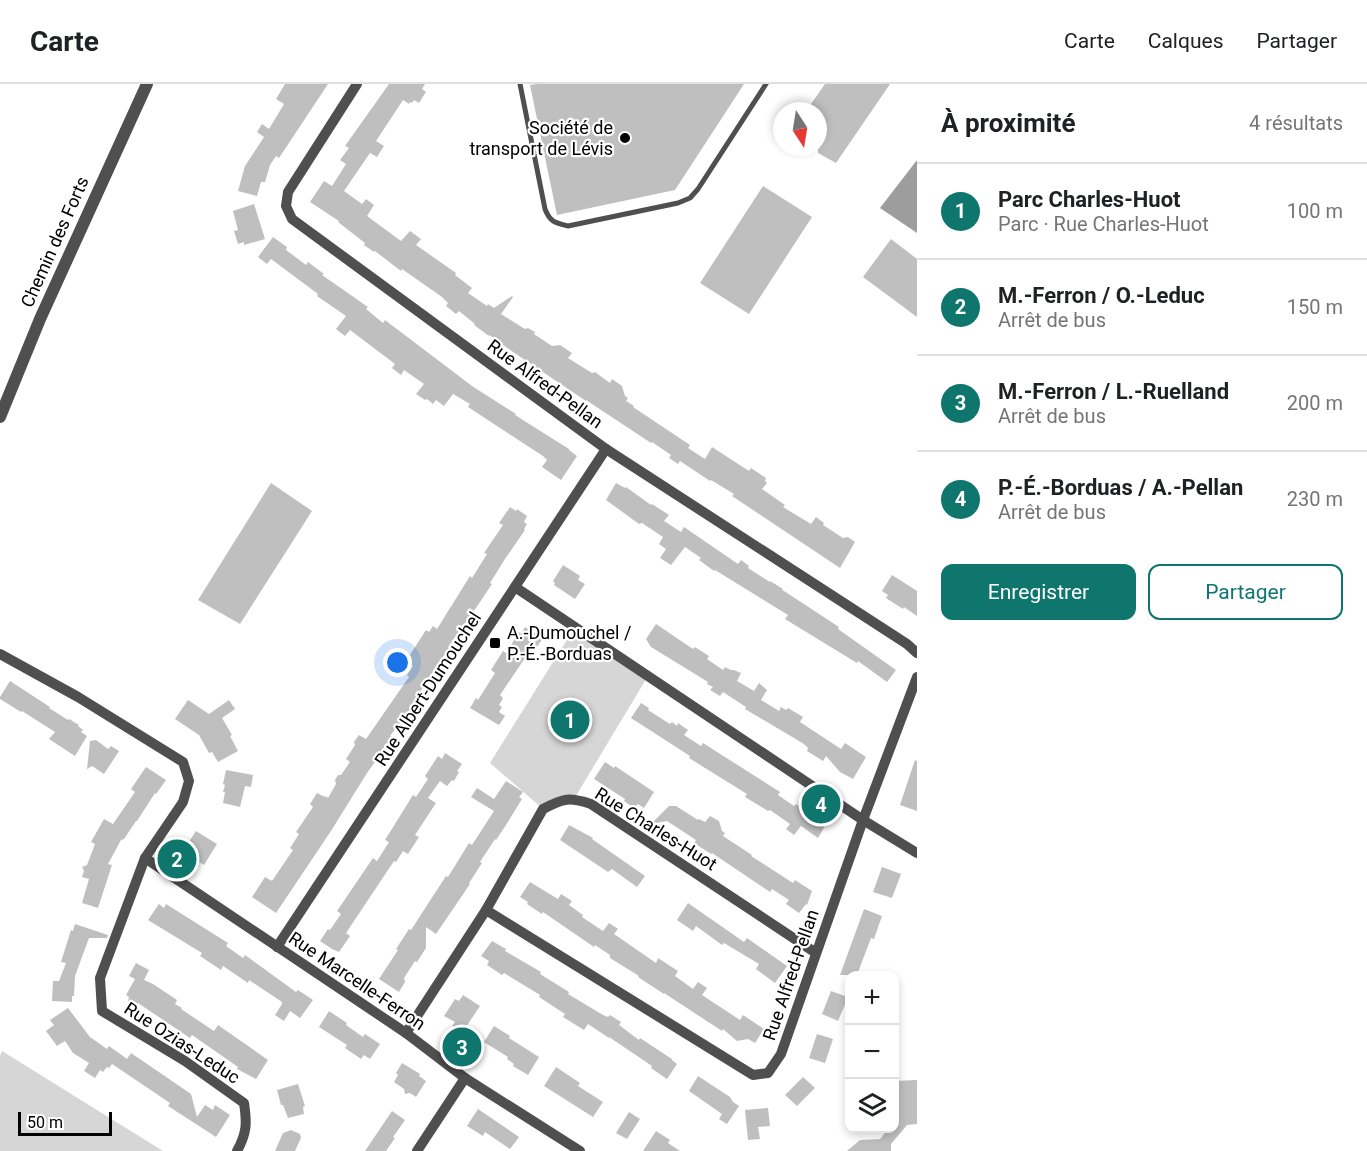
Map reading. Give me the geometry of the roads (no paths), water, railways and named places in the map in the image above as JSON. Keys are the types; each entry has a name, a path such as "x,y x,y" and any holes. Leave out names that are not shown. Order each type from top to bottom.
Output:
{"street":[{"name":"Chemin des Forts","path":"0,417 40,319 147,84"},
{"name":"Rue Alfred-Pellan","path":"357,84 288,192 286,206 292,219 606,449 907,644 917,653"},
{"name":"Rue Albert-Dumouchel","path":"277,947 606,449"},
{"path":"515,586 863,820 917,853"},
{"name":"Rue Ozias-Leduc","path":"0,654 78,697 183,762 189,781 183,802 145,858 100,978 102,1011 185,1061 244,1104 247,1122 242,1143 237,1151"},
{"name":"Rue Alfred-Pellan","path":"486,910 753,1075 768,1073 781,1054 863,820 917,677"},
{"name":"Rue Charles-Huot","path":"406,1033 486,910 543,809 560,800 574,799 591,804 816,953"},
{"name":"Rue Marcelle-Ferron","path":"145,858 406,1033 465,1078 580,1151"},
{"path":"417,1151 465,1078"}],"lane":[{"path":"520,84 545,209 554,222 568,226 678,203 690,198 766,84"}],"place":[{"name":"Société de transport de Lévis","path":"625,138"},
{"name":"A.-Dumouchel / P.-É.-Borduas","path":"495,643"},
{"name":"Parc Charles-Huot","path":"570,720"},
{"name":"P.-É.-Borduas / A.-Pellan","path":"821,804"},
{"name":"M.-Ferron / O.-Leduc","path":"177,859"},
{"name":"M.-Ferron / L.-Ruelland","path":"462,1047"}]}
